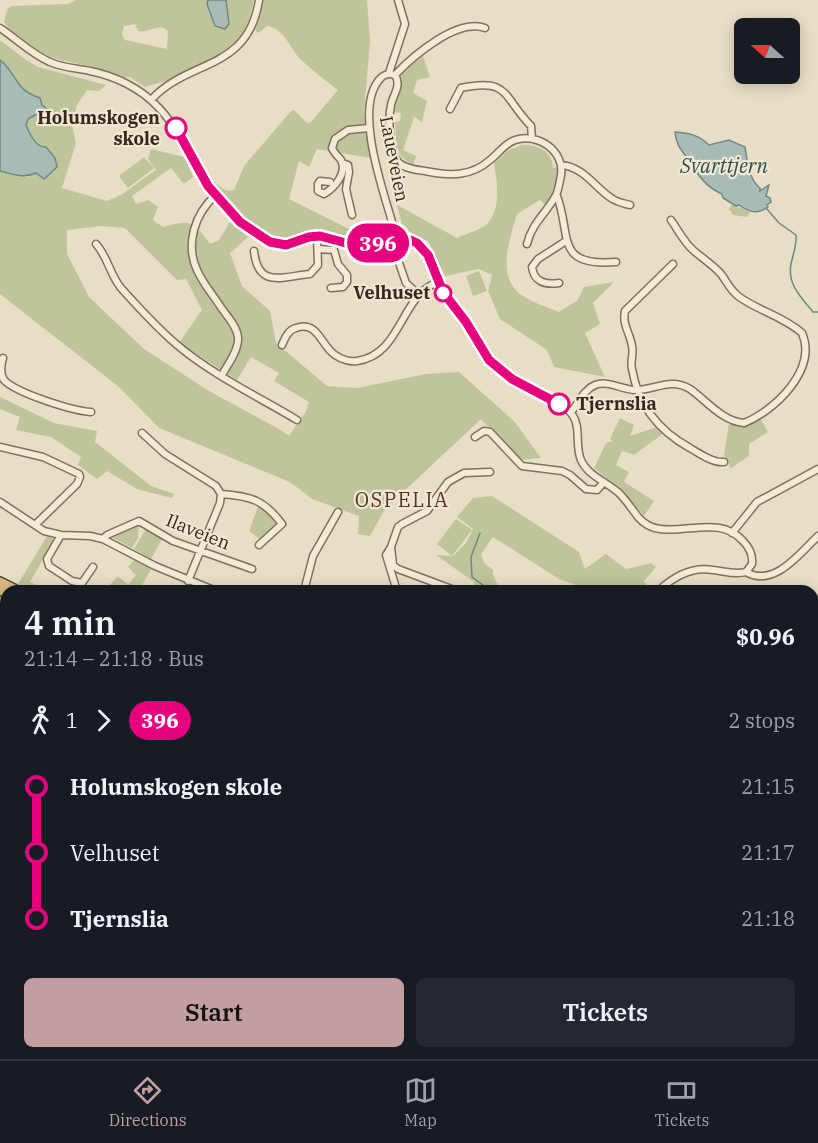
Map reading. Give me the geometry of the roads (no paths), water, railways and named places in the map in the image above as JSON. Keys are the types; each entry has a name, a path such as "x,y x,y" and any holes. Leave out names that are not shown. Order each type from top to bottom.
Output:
{"street":[{"path":"151,100 167,85 219,60 232,51 251,26 259,0"},
{"path":"392,74 405,24 398,0"},
{"path":"392,74 441,37 474,26 485,27"},
{"path":"0,28 44,59 58,65 105,75 132,86 151,100 176,128 201,176 216,195 240,222 270,242 286,245 317,236 361,246 394,238 406,238 421,246 428,255 444,295 466,322 481,350 512,379 571,412 576,424 581,459 588,470 618,493 640,519 652,527 664,529 707,527 732,533 742,540 751,552 752,564 746,572"},
{"name":"Laueveien","path":"394,238 393,225 369,128 372,93 380,78 392,74 398,85 390,108 390,126 395,157 406,167 444,175 462,174 482,166 508,143 521,138 532,138"},
{"path":"450,109 461,88 484,84 498,87 508,96 518,113 531,126 532,138 554,151 561,165 556,196 533,227 527,244"},
{"path":"352,215 346,189 349,167 342,163 332,148 336,137 348,130 369,128"},
{"path":"330,182 320,181 318,191 322,194 326,193 336,185 341,175 342,163"},
{"path":"561,165 569,166 586,177 614,200 630,205"},
{"path":"216,195 198,218 192,245 197,270 237,333 236,349 222,375"},
{"path":"556,196 561,210 566,241 573,252 587,261 616,262"},
{"path":"671,220 691,248 720,273 737,295 788,322 808,340 814,352"},
{"path":"254,251 258,268 266,276 275,279 310,274 318,265 317,236"},
{"path":"559,283 548,285 541,282 535,277 532,267 538,259 566,241"},
{"path":"96,244 118,284 150,319 185,351 297,420"},
{"path":"318,249 334,250 338,264 347,275 347,282 343,287 331,288"},
{"path":"392,254 397,256 406,283 418,294"},
{"path":"673,264 625,311 625,326 633,349 631,368 648,412 660,426 697,452 724,462"},
{"path":"282,345 290,331 305,327 315,330 336,356 351,361 365,358 380,350 393,337 418,294 438,280"},
{"path":"3,358 1,375 11,385 50,403 77,411 91,412"},
{"path":"571,412 585,392 595,385 610,384 638,390 663,384 677,384 688,388 724,416 735,422 744,423 796,393"},
{"path":"475,437 484,431 490,432 522,466 564,472 590,490 597,490 604,482"},
{"path":"142,433 165,454 216,486 221,494 220,503 188,581"},
{"path":"0,447 43,457 79,474 80,477 76,484 35,525"},
{"path":"732,533 757,502 818,469"},
{"path":"395,585 386,555 398,527 427,511 448,482 465,473 490,472"},
{"path":"221,494 237,495 266,505 282,524 258,544"},
{"path":"0,502 44,531 103,539 199,585"},
{"path":"306,585 314,546 338,513"},
{"name":"Ilaveien","path":"103,539 139,521 173,542 252,569"},
{"path":"61,535 47,559 49,566 72,581 82,583 93,567"},
{"path":"665,585 690,571 704,569 737,574 746,572 759,577 773,574 793,560 818,536"},
{"path":"391,547 393,565 442,585"}],"water":[{"path":"208,0 226,0 229,24 225,29 215,26 207,4"},
{"path":"0,60 25,91 40,98 42,105 47,109 47,115 44,118 39,113 28,119 26,125 36,142 46,147 55,158 57,167 44,179 36,173 22,176 0,171"},
{"name":"Svarttjern","path":"675,132 694,135 709,145 729,140 745,147 751,175 760,191 769,185 766,196 771,202 767,205 768,207 753,212 739,205 736,206 708,186 679,146"}],"waterway":[{"path":"766,208 779,223 796,235 790,271 791,278 804,301 813,312 818,312"},
{"path":"480,533 471,557 472,577 483,585"}],"place":[{"name":"Holumskogen skole","path":"176,128"},
{"name":"Velhuset","path":"443,293"},
{"name":"Tjernslia","path":"559,404"}],"district":[{"name":"OSPELIA","path":"402,500"}]}
